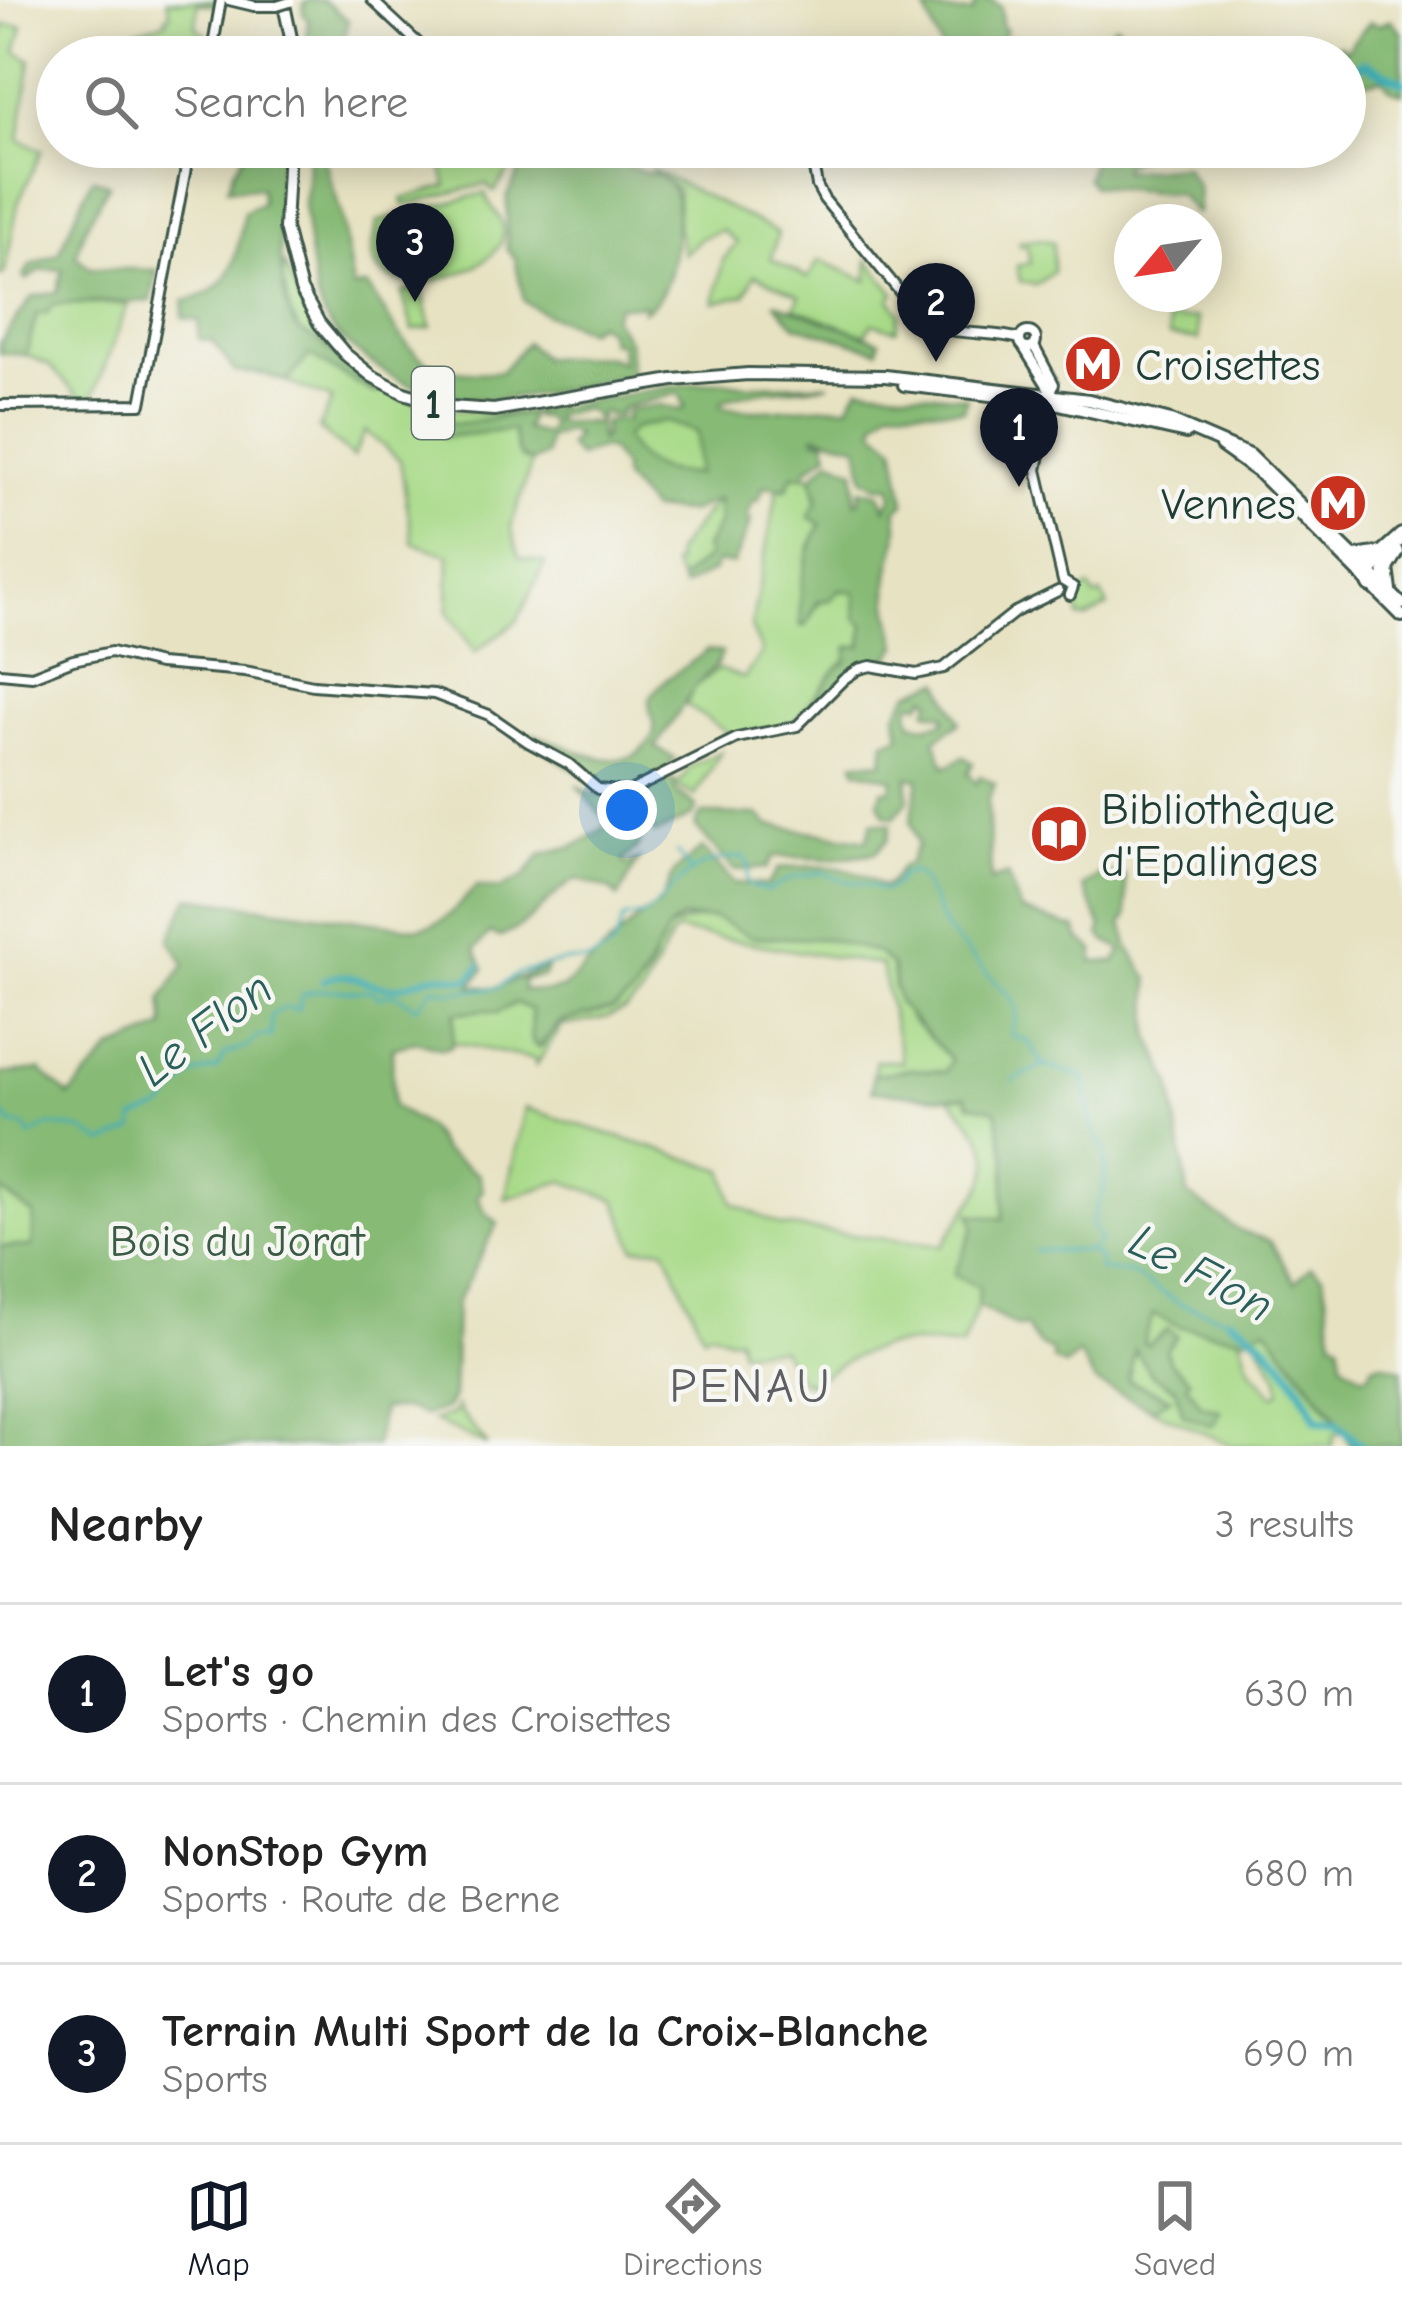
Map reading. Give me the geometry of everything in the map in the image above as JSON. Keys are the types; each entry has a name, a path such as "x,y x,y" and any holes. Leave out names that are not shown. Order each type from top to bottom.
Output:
{"highway":[{"path":"1370,578 1382,554 1402,536"},
{"path":"1389,591 1385,568 1402,547"},
{"path":"1355,558 1382,554"}],"main road":[{"path":"286,2 292,36"},
{"name":"1","path":"288,168 285,228 301,290 341,350 372,376 404,393 455,408 494,410 703,376 862,378 1051,398 1162,418 1242,450 1265,467 1355,558 1402,616"},
{"name":"1","path":"862,378 885,376 1031,391 1222,447 1259,473 1402,604"}],"street":[{"path":"216,36 225,0 256,7 286,2"},
{"path":"372,0 411,36"},
{"path":"0,405 141,404 185,168"},
{"path":"0,673 32,676 111,652 159,664 245,671 313,685 434,694 489,715 569,764 593,786 628,792 737,738 797,726 854,671 871,666 908,674 939,670 957,661 1015,613 1061,586 1036,470 1054,384 1026,344 995,332 945,330 922,319 824,199 814,168"},
{"path":"1026,344 1051,398"},
{"path":"1031,391 1038,381 1036,363"}],"green space":[{"path":"167,0 215,1 216,6 198,3 196,27 209,36 133,36 134,31 167,22 165,17 170,15"},
{"path":"323,0 348,20 344,36 308,36 304,3"},
{"path":"977,0 991,0 1001,7 1003,36 936,36 926,11 972,13"},
{"path":"1391,20 1402,33 1402,93 1391,90 1382,78 1366,82 1366,36 1358,36 1370,22 1379,25"},
{"path":"4,25 23,26 16,51 31,60 19,140 36,147 36,163 18,203 5,272 0,276 0,41"},
{"path":"1117,25 1127,36 1109,36"},
{"path":"280,168 282,272 291,317 299,330 323,344 377,395 309,355 287,382 235,372 213,341 199,339 199,321 183,318 184,301 214,289 230,270 244,212 262,203 261,188 228,188 234,170"},
{"path":"308,168 327,168 341,214 353,288 367,286 418,356 449,370 472,372 501,372 526,343 543,358 606,356 622,362 619,342 610,342 608,330 597,323 587,330 524,301 515,258 507,250 507,196 521,168 633,168 660,176 670,184 676,199 675,245 668,277 654,303 643,311 644,305 618,306 613,317 629,342 631,374 494,399 430,392 397,379 344,341 321,310 304,208"},
{"path":"442,168 511,168 494,192 486,184 404,205 402,199 447,186"},
{"path":"650,168 778,233 771,259 808,278 819,260 868,281 868,260 895,293 890,299 900,312 896,330 872,323 865,335 794,308 800,296 755,275 745,295 714,303 723,260 737,243 722,230 701,238 684,254 677,190"},
{"path":"1090,168 1185,168 1197,186 1198,204 1187,204 1179,194 1092,186 1087,178"},
{"path":"92,178 109,184 76,256 90,268 157,270 151,301 54,304 47,313 37,314 26,355 0,353 0,343 32,297 57,292 63,269 23,277 31,265 58,254"},
{"path":"485,193 502,223 503,235 497,249 483,261 419,282 382,272 372,253 377,222"},
{"path":"1020,241 1053,242 1053,272 1035,285 1020,281 1017,266 1030,263 1027,245 1020,246"},
{"path":"284,263 323,337 378,386 447,410 531,412 464,423 439,422 444,437 513,430 521,458 532,462 511,526 519,557 545,563 517,621 475,652 448,612 449,555 413,543 400,460 365,431 353,457 319,429 332,399 287,382 309,355 376,391 325,345 300,332 282,278"},
{"path":"421,287 431,327 413,330 402,293"},
{"path":"774,302 880,341 878,350 795,325"},
{"path":"54,304 128,304 91,402 83,401 49,365 26,355 37,314"},
{"path":"1197,318 1199,340 1169,336 1168,320"},
{"path":"723,381 830,384 757,392 721,403 722,407 753,410 848,406 859,387 967,397 963,410 891,407 876,421 875,430 895,446 905,503 896,510 898,531 888,587 898,646 891,656 854,671 809,713 805,710 847,661 848,647 862,646 864,625 856,617 855,592 840,590 830,600 818,601 806,626 801,626 804,574 821,524 809,517 818,500 812,476 831,459 855,470 855,502 859,502 861,489 880,494 886,508 893,496 891,486 877,486 864,478 858,445 815,435 825,440 829,453 808,468 805,476 793,475 786,489 764,486 758,501 753,500 747,518 751,521 733,564 716,562 713,571 683,587 680,580 708,557 705,548 719,523 718,499 691,512 651,510 623,478 623,469 610,450 601,448 578,457 568,446 576,436 567,430 548,438 546,455 532,462 518,453 512,430 443,437 437,422 464,423 531,412 525,429 545,434 551,425 546,418 534,417 534,411","holes":["679,393 685,407 681,410 660,405 626,411 626,421 604,423 600,441 599,423 557,422 554,416 584,409 600,419 600,412 620,415 621,408","664,421 697,432 697,474 655,467 638,456 625,437 634,428"]},
{"path":"664,421 697,431 697,474 655,468 631,448 625,437 633,428"},
{"path":"793,475 812,476 821,524 810,546 803,586 806,626 824,598 855,591 856,617 864,624 862,646 837,668 797,720 783,727 731,735 686,705 694,687 718,669 744,678 762,652 751,627 778,488 787,489"},
{"path":"718,498 719,523 706,548 709,557 680,580 672,565 675,553"},
{"path":"1089,587 1108,606 1079,618 1077,595"},
{"path":"707,650 722,653 655,747 675,759 656,777 637,786 601,783 528,738 531,734 596,757 628,758 652,737 649,705 654,692"},
{"name":"Bois du Jorat","path":"940,681 960,722 935,740 945,767 964,757 973,763 968,773 976,783 980,776 995,784 988,801 991,881 1007,875 1021,911 1077,929 1079,938 1094,950 1093,962 1115,962 1122,950 1100,934 1102,927 1083,887 1102,874 1125,876 1127,916 1122,923 1129,948 1149,979 1150,1036 1171,1083 1188,1195 1240,1231 1270,1241 1295,1282 1311,1266 1323,1276 1333,1339 1339,1342 1342,1362 1363,1376 1382,1363 1402,1369 1402,1446 1351,1446 1334,1414 1266,1327 1245,1338 1177,1326 1153,1314 1143,1343 1148,1345 1168,1329 1176,1337 1166,1350 1170,1362 1190,1380 1187,1384 1201,1405 1221,1411 1212,1426 1183,1415 1176,1388 1152,1375 1135,1350 1128,1380 1170,1398 1152,1409 1095,1382 1079,1354 1065,1366 1053,1360 1053,1352 1038,1344 1025,1326 1017,1327 978,1306 979,1287 954,1275 974,1227 971,1214 1003,1219 1006,1159 996,1110 969,1104 966,1096 872,1091 873,1075 911,1069 945,1072 951,1060 898,1003 892,966 878,953 828,939 751,937 715,918 681,919 670,926 635,993 614,1009 560,1022 538,1048 531,1038 531,1010 516,1003 497,1013 455,1013 452,1046 442,1049 416,1041 392,1048 393,1106 428,1128 443,1151 479,1175 483,1190 478,1197 498,1223 456,1303 453,1396 447,1408 425,1416 409,1409 382,1409 375,1446 0,1446 0,1247 32,1246 34,1215 0,1190 0,1074 40,1070 69,1096 112,1050 165,1027 162,999 185,964 170,940 189,897 427,926 451,914 477,886 499,889 525,876 541,854 575,846 604,828 605,820 577,785 614,796 674,780 676,792 697,807 692,816 655,834 649,821 636,815 635,821 646,831 623,860 626,865 639,859 618,898 609,889 577,879 524,924 500,937 490,933 475,949 484,969 471,986 495,988 547,967 544,976 523,980 523,990 562,989 660,904 674,873 702,848 734,883 768,885 779,868 807,866 859,873 883,887 890,883 908,865 918,844 911,821 919,779 908,777 908,800 894,817 885,815 879,802 882,790 891,790 893,779 857,770 854,762 883,762 885,741 900,737 897,713 909,693","holes":["926,696 931,700 927,711 945,715 944,722 912,723 912,702 920,704"]},
{"path":"721,752 695,796 677,786 691,766"},
{"path":"701,814 759,815 768,825 867,840 872,822 891,824 888,839 875,853 831,859 774,856 767,868 734,870 695,826"},
{"path":"716,918 752,937 828,939 877,952 892,966 894,988 910,1019 952,1060 945,1072 911,1069 873,1075 876,1060 902,1062 881,965 677,931 642,995 606,1018 562,1026 535,1067 536,1060 452,1042 455,1013 497,1013 516,1003 531,1010 533,1044 543,1046 563,1023 615,1007 628,998 650,969 664,934 674,926"},
{"path":"966,1096 970,1104 996,1110 1006,1159 1003,1220 974,1227 954,1274 980,1287 962,1347 882,1348 847,1360 810,1385 802,1382 780,1348 740,1351 738,1337 730,1339 710,1331 703,1335 665,1248 635,1248 616,1200 563,1181 505,1199 525,1108 724,1170 733,1203 782,1226 942,1246 987,1173 983,1142 950,1098"},
{"path":"0,1190 34,1215 32,1247 0,1247"},
{"path":"1153,1313 1177,1326 1240,1337 1250,1368 1274,1396 1280,1391 1278,1377 1253,1333 1266,1326 1343,1431 1334,1435 1332,1446 1233,1446 1152,1409 1169,1397 1128,1380 1134,1349 1152,1375 1201,1405 1186,1384 1189,1380 1170,1362 1166,1350 1175,1336 1147,1346 1143,1343"},
{"path":"457,1406 488,1446 434,1421 453,1414"}],"waterway":[{"path":"1366,64 1402,82"},
{"path":"676,852 690,870"},
{"name":"Le Flon","path":"0,1112 12,1124 24,1126 30,1136 49,1125 82,1130 104,1143 133,1131 134,1119 162,1108 191,1076 217,1068 225,1054 247,1047 257,1036 271,1036 271,1016 285,1007 298,1010 302,995 371,990 379,997 394,993 417,1007 434,987 450,992 497,988 519,973 566,961 589,961 614,947 623,919 646,914 689,873 710,862 743,857 749,865 747,880 768,891 791,878 822,872 885,891 901,874 913,872 923,881 946,930 1014,1001 1017,1015 1011,1035 1029,1042 1043,1065 1084,1077 1092,1124 1106,1155 1104,1189 1091,1224 1100,1241 1089,1251 1102,1260 1099,1270 1130,1273 1180,1304 1230,1319"},
{"path":"323,981 346,976 394,987 434,976 469,980 480,966"},
{"path":"1012,1081 1042,1066"},
{"path":"1035,1250 1087,1251"},
{"name":"Le Flon","path":"1230,1319 1282,1362 1317,1420 1337,1424 1361,1446"}],"place":[{"name":"Terrain Multi Sport de la Croix-Blanche","path":"415,302"},
{"name":"NonStop Gym","path":"936,362"},
{"name":"Croisettes","path":"1093,364"},
{"name":"Let's go","path":"1019,487"},
{"name":"Vennes","path":"1338,503"},
{"name":"Bibliothèque d'Epalinges","path":"1059,834"}],"district":[{"name":"PENAU","path":"751,1385"}]}
